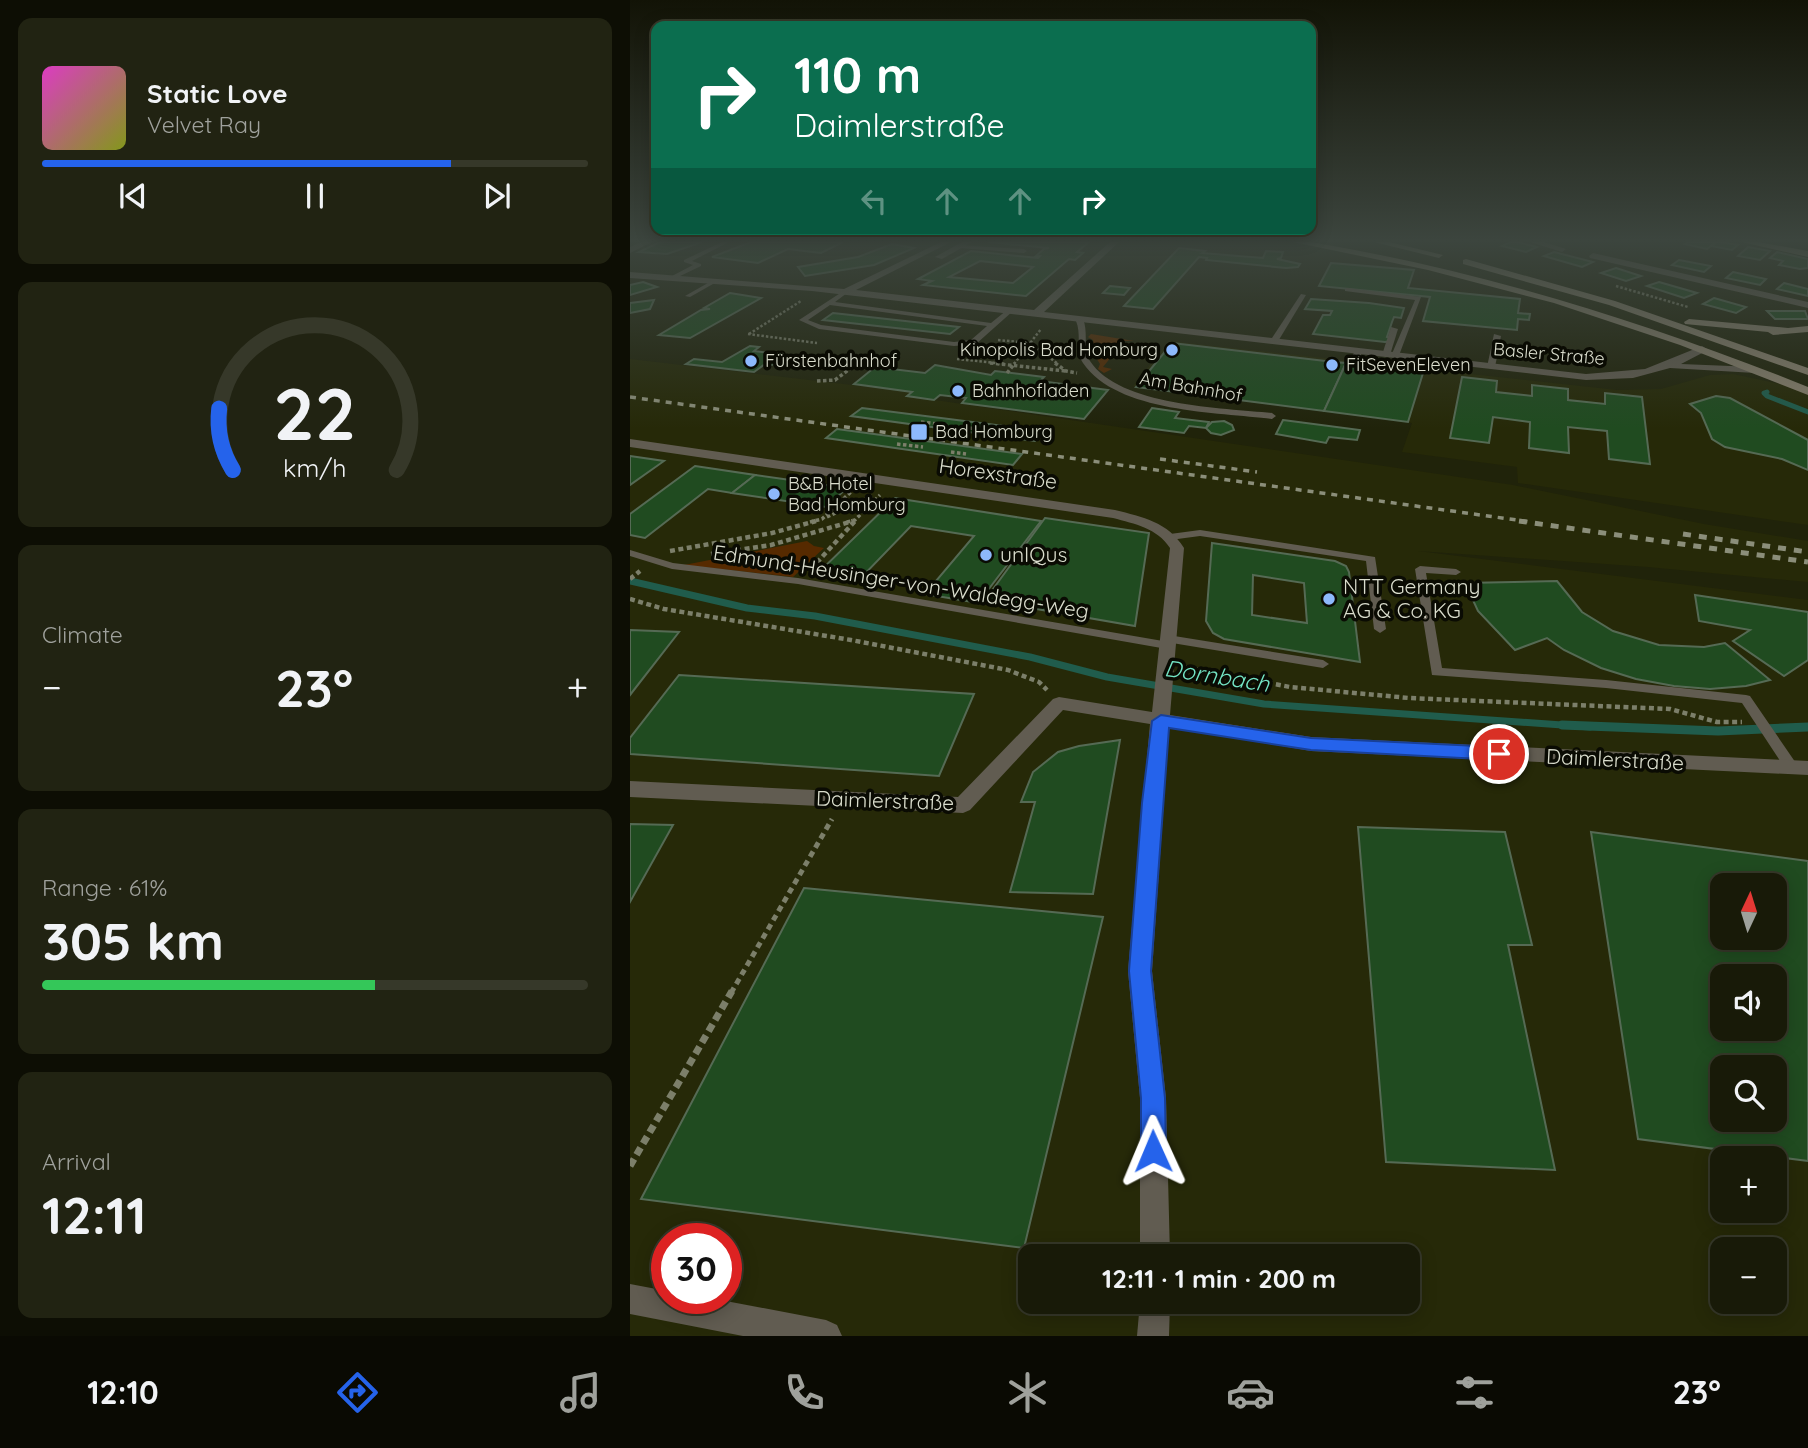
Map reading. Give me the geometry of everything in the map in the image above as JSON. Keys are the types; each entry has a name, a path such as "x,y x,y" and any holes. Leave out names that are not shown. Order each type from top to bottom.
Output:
{"street":[{"name":"Basler Straße","path":"938,304 1586,377 1645,374 1668,368 1702,349"},
{"path":"1036,314 1047,304"},
{"path":"1571,304 1702,349 1808,391"},
{"path":"1612,304 1725,341 1807,372"},
{"path":"1658,318 1785,330"},
{"path":"1702,349 1725,341 1808,328"},
{"path":"1771,332 1775,347 1807,372"},
{"path":"1668,368 1755,370"},
{"name":"Horexstraße","path":"630,443 1115,514 1147,523 1170,537"},
{"path":"1155,1244 1153,1098 1140,971 1164,664 1177,567 1177,548 1170,537"},
{"name":"Daimlerstraße","path":"630,789 963,805 1059,703 1311,744 1800,769"},
{"path":"630,1299 826,1336"},
{"path":"1153,1336 1154,1314"}],"lane":[{"path":"826,304 803,320 819,327 954,344 972,342 1007,314"},
{"path":"838,304 993,325"},
{"path":"1274,341 1297,304"},
{"path":"1390,355 1416,304"},
{"name":"Am Bahnhof","path":"1080,321 1084,329 1081,345 1085,361 1106,382 1124,391 1166,402 1272,416"},
{"path":"1390,355 1394,329"},
{"path":"1491,367 1497,336"},
{"path":"1352,364 1359,352"},
{"path":"1170,537 1200,533 1371,559 1380,629"},
{"name":"Edmund-Heusinger-von-Waldegg-Weg","path":"630,553 672,566 798,582 1167,642 1323,664"},
{"path":"1456,572 1420,569 1436,672 1606,684 1746,699 1777,743 1800,769"}],"path":[{"path":"748,334 796,304"},
{"path":"1008,341 1030,343 1066,372"},
{"path":"1007,373 1030,343"},
{"path":"817,381 835,380 855,365"},
{"path":"1013,365 1083,377"},
{"path":"921,422 947,425"},
{"path":"970,428 986,431"},
{"path":"897,444 923,447"},
{"path":"951,452 966,454"},
{"path":"822,519 866,478"},
{"path":"812,569 880,495"},
{"path":"653,559 676,548 744,539 822,519 865,497"},
{"path":"703,555 771,545 856,520"},
{"path":"630,599 664,609 851,640 1020,673 1039,682 1059,703"},
{"path":"1164,664 1290,687 1409,698 1670,709 1717,722 1763,721"},
{"path":"630,1166 843,800"}],"shaded area":[{"path":"1091,334 1134,341 1124,341 1103,367 1112,369 1104,373 1098,369 1100,364 1095,356 1093,340 1088,337"},
{"path":"1169,341 1617,390 1661,389 1710,375 1733,374 1789,386 1808,395 1808,525 1518,483 1517,467 1402,452 1412,423 1133,386"},
{"path":"630,359 912,392 908,396 1513,485 1704,524 1808,541 1808,582 1648,567 1418,551 1808,600 1808,1336 630,1336"},
{"path":"807,541 824,548 793,577 684,565"}],"building":[{"path":"630,304 652,304 650,309 630,313"},
{"path":"710,304 750,304 690,338 659,335 701,310 710,309 704,308"},
{"path":"1126,304 1157,304 1153,309 1124,306"},
{"path":"1308,304 1378,304 1404,308 1401,318 1394,317 1392,322 1387,337 1393,338 1392,341 1385,342 1313,334 1323,315 1330,315 1332,311 1305,309"},
{"path":"1428,304 1519,304 1518,313 1530,314 1529,320 1518,319 1517,330 1423,321"},
{"path":"1704,304 1746,307 1736,313"},
{"path":"1767,311 1805,311 1808,319 1775,319"},
{"path":"833,313 959,327 950,334 823,320"},
{"path":"1172,343 1346,363 1324,411 1136,387"},
{"name":"Fürstenbahnhof","path":"750,346 759,347 754,351 786,355 772,365 765,364 754,372 686,364 694,359 722,362"},
{"path":"1346,363 1423,373 1408,422 1324,411"},
{"path":"935,365 991,375 995,371 1044,377 1040,381 1108,390 1084,419 962,403 966,398 940,395 934,400 907,396 912,392 854,384 875,367 925,373"},
{"path":"1462,377 1497,381 1496,392 1532,396 1532,385 1568,389 1568,400 1605,404 1605,393 1642,397 1650,464 1609,459 1607,431 1568,427 1569,453 1529,448 1530,422 1493,417 1489,443 1450,438"},
{"path":"1716,396 1730,398 1808,440 1808,470 1782,459 1725,447 1712,439 1701,413 1690,404"},
{"path":"862,408 1043,431 1035,441 851,416"},
{"path":"1152,408 1179,412 1175,418 1209,422 1206,428 1189,426 1184,433 1139,427"},
{"path":"1283,420 1360,430 1357,440 1329,437 1326,443 1276,434"},
{"path":"1224,421 1232,425 1234,430 1221,435 1211,433 1206,428 1212,422"},
{"path":"837,429 1022,454 1013,465 826,438"},
{"path":"630,456 664,461 630,485"},
{"path":"695,466 755,475 732,493 708,489 645,538 630,535 630,514"},
{"path":"755,475 847,488 826,507 732,493"},
{"name":"unIQus","path":"895,498 1041,521 978,603 925,594 974,536 911,526 857,582 816,575"},
{"path":"1045,518 1149,533 1135,626 985,600"},
{"name":"NTT Germany AG & Co. KG","path":"1212,543 1335,561 1346,566 1349,572 1360,662 1224,639 1213,633 1206,621","holes":["1253,575 1304,583 1307,623 1252,615"]},
{"path":"1557,581 1582,612 1613,631 1659,645 1704,647 1725,643 1770,680 1746,686 1710,689 1674,686 1636,679 1601,668 1564,650 1547,638 1515,650 1478,611 1465,583"},
{"path":"1695,595 1808,612 1808,660 1784,676 1733,641 1750,630 1699,621"},
{"path":"630,630 679,632 630,695"},
{"path":"679,675 974,694 939,776 630,754 630,738"},
{"path":"1120,740 1093,894 1010,892 1035,802 1021,802 1033,772 1058,752"},
{"path":"630,824 673,825 630,902"},
{"path":"1358,827 1505,832 1532,945 1508,945 1555,1170 1386,1162"},
{"path":"1591,832 1808,861 1808,1161 1787,1158 1787,1146 1710,1146 1710,1148 1638,1139"},
{"path":"804,888 1103,917 1025,1244 1018,1244 1018,1247 641,1199"}],"waterway":[{"name":"Dornbach","path":"1767,392 1764,393 1767,396 1808,412"},
{"name":"Dornbach","path":"630,581 747,608 815,616 1030,657 1107,677 1264,704 1590,727"},
{"name":"Dornbach","path":"1562,725 1718,731 1808,727"}],"railway":[{"path":"630,397 1531,522"},
{"path":"1160,459 1257,472"},
{"path":"1519,521 1808,562"},
{"path":"1683,534 1808,552"}],"place":[{"name":"Kinopolis Bad Homburg","path":"1172,350"},
{"name":"Fürstenbahnhof","path":"751,361"},
{"name":"FitSevenEleven","path":"1332,365"},
{"name":"Bahnhofladen","path":"958,391"},
{"name":"Bad Homburg","path":"919,432"},
{"name":"B&B Hotel Bad Homburg","path":"774,494"},
{"name":"unIQus","path":"986,555"},
{"name":"NTT Germany AG & Co. KG","path":"1329,599"}],"route":[{"path":"1153,1151 1153,1098 1140,971 1152,803 1161,721 1311,744 1499,754"}]}
